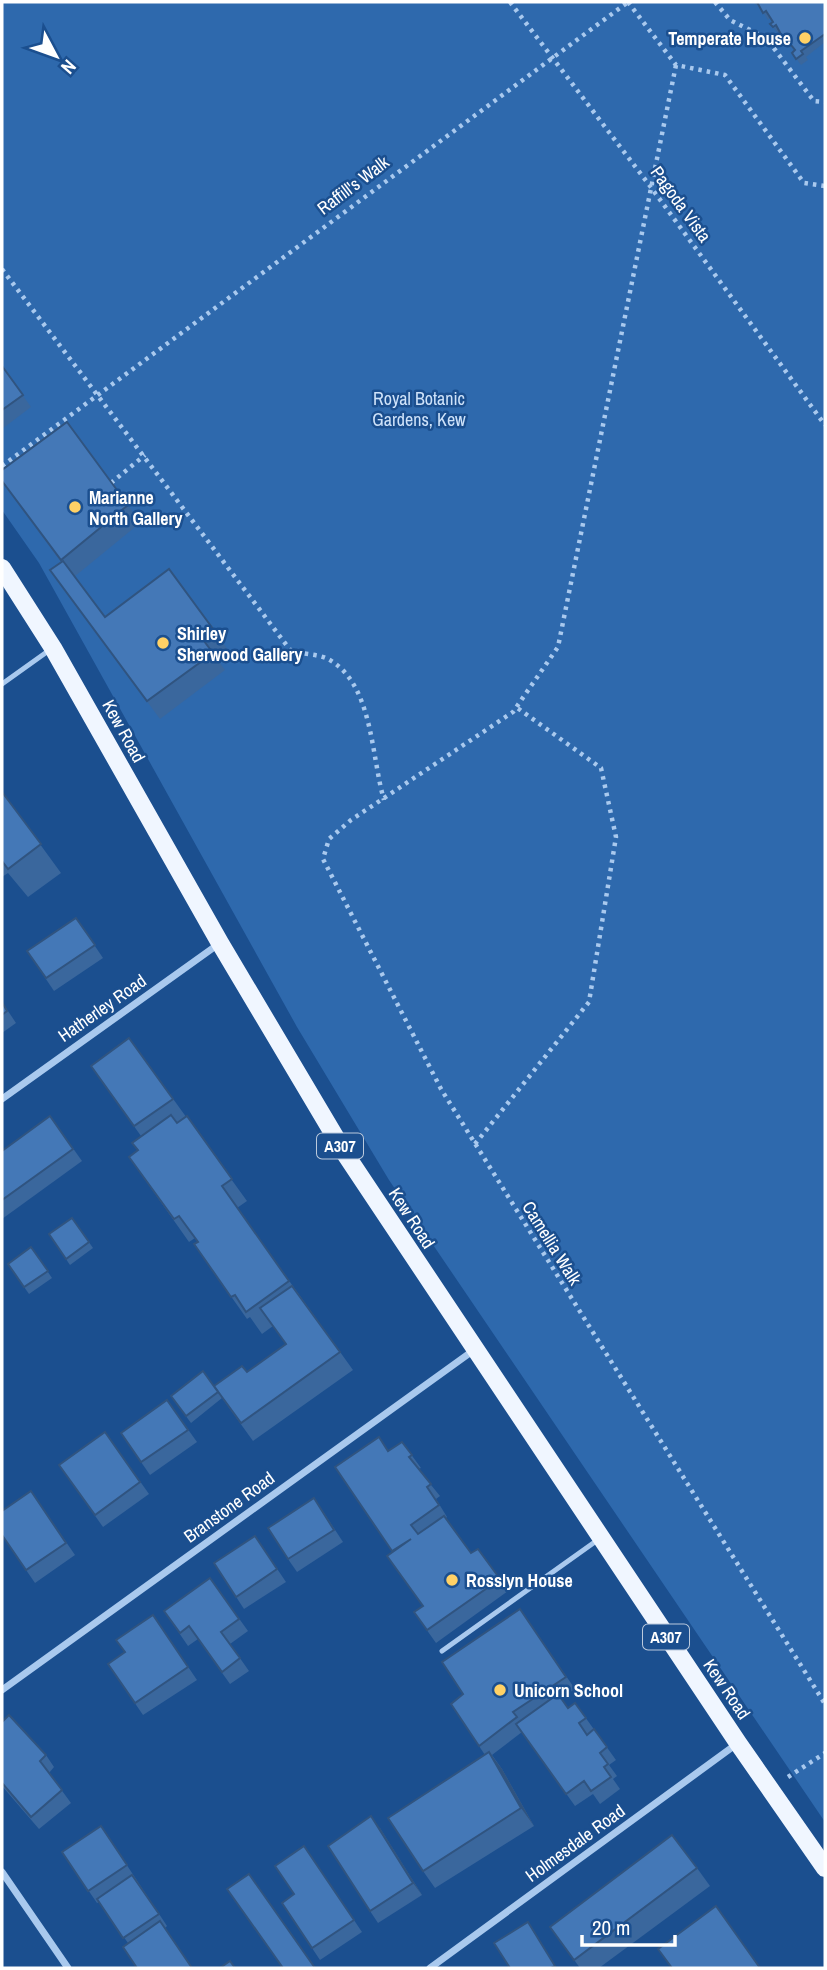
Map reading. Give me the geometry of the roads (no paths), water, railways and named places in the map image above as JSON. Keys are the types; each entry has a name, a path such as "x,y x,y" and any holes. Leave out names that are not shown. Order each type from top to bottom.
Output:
{"main road":[{"name":"Kew Road","path":"2,568 53,648 220,943 346,1155 600,1538 825,1868"}],"street":[{"name":"Hatherley Road","path":"2,1099 220,943"},
{"name":"Branstone Road","path":"2,1690 474,1350"},
{"name":"Holmesdale Road","path":"430,1968 738,1743"},
{"path":"2,1872 68,1968"}],"lane":[{"path":"2,684 53,648"},
{"path":"443,1651 600,1538"}],"place":[{"name":"Temperate House","path":"805,38"},
{"name":"Marianne North Gallery","path":"75,507"},
{"name":"Shirley Sherwood Gallery","path":"163,643"},
{"name":"Rosslyn House","path":"452,1580"},
{"name":"Unicorn School","path":"500,1690"}],"park label":[{"name":"Royal Botanic Gardens, Kew","path":"419,408"}]}
